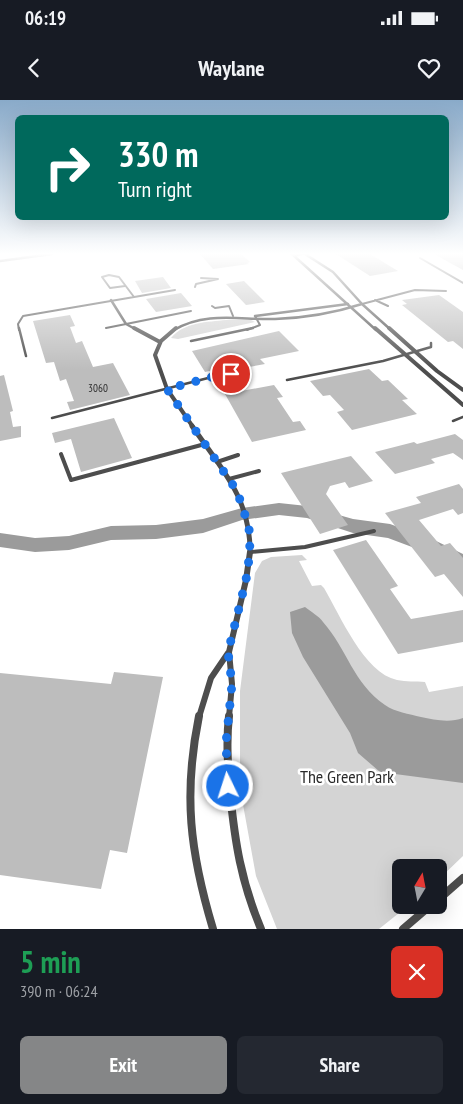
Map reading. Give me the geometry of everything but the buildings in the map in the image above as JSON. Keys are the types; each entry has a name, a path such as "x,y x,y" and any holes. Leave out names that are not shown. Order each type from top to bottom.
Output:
{"street":[{"path":"335,293 425,374 463,405"},
{"path":"352,293 414,351 463,390"},
{"path":"111,300 126,324 160,342"},
{"path":"213,929 203,897 191,830 192,768 198,724 211,677 228,652 246,580 250,552 249,527 237,491 167,389 156,355 160,342 177,328 189,323 212,318 255,316 347,304 362,304"},
{"path":"255,316 263,319 285,318 352,308 362,304"},
{"path":"228,652 232,684 226,743 235,843 249,900 261,929"},
{"path":"448,891 463,878"},
{"path":"403,929 420,914"}],"lane":[{"path":"130,293 134,297"},
{"path":"26,356 18,324 23,316 159,293"},
{"path":"362,304 417,293"},
{"path":"375,300 388,306"},
{"path":"212,306 215,308 228,306 233,316"},
{"path":"106,328 191,311"},
{"path":"191,341 255,328 260,325 255,316"},
{"path":"287,380 383,360 431,346 431,343"},
{"path":"52,418 212,377 231,374"},
{"path":"453,421 463,417"},
{"path":"61,454 71,480 206,444"},
{"path":"217,462 238,455"},
{"path":"229,479 259,471"},
{"path":"250,552 305,547 374,531"}],"green space":[{"path":"251,320 255,322 178,339 171,338 189,326 204,322"},
{"name":"The Green Park","path":"302,555 307,560 299,561 312,586 321,585 324,588 354,642 374,666 385,675 397,680 425,682 429,692 463,686 463,856 448,870 448,859 392,859 392,914 398,914 379,929 277,929 256,876 240,788 240,691 255,573 262,561 271,557"}],"shaded area":[{"path":"305,607 317,616 331,632 365,687 385,705 402,712 431,719 447,721 463,718 463,783 380,772 358,753 350,733 303,657 292,633 290,612"}],"waterway":[{"path":"0,540 35,545 69,543 111,533 156,532 203,526 242,514 279,509 307,512 353,526 390,531 427,545 463,563"}],"route":[{"path":"228,786 226,743 232,684 228,652 246,580 250,552 249,527 237,491 167,389 231,374"}]}
